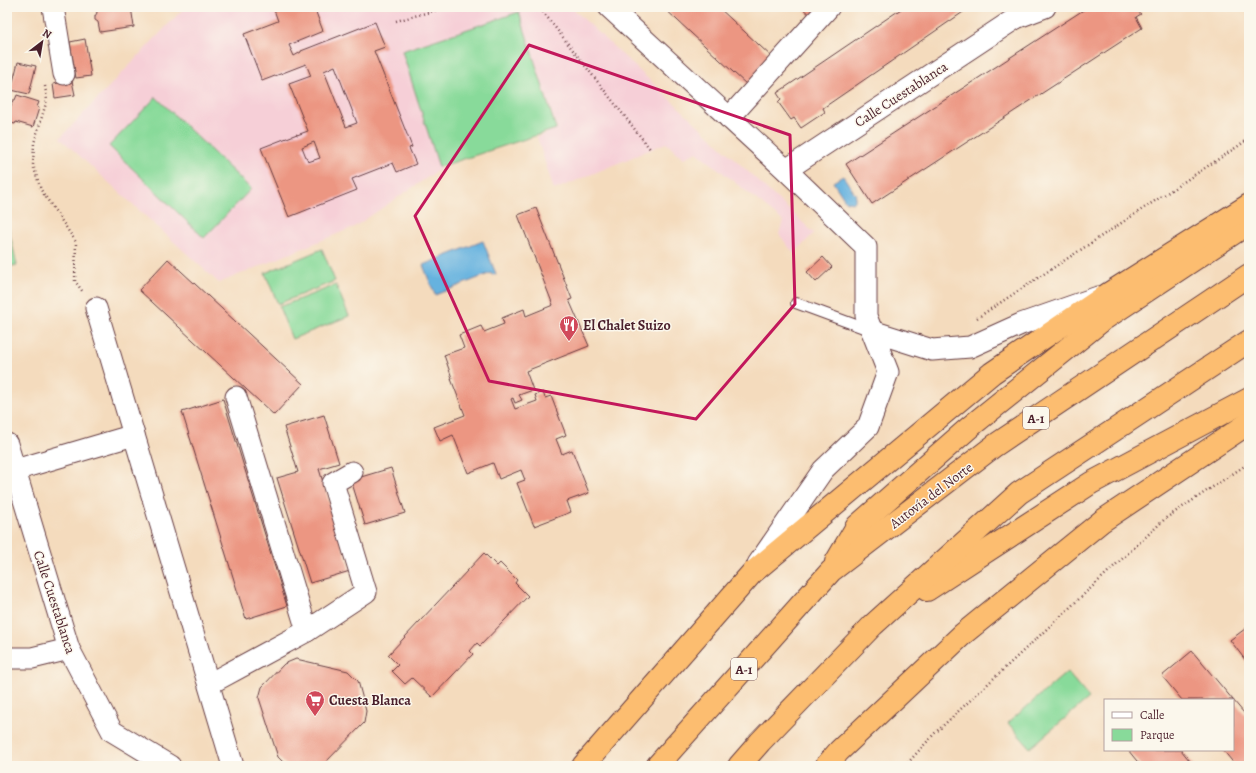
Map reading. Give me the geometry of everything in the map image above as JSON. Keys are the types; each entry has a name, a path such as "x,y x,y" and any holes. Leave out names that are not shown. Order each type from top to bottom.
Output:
{"highway":[{"path":"583,766 752,573 992,373 1108,294 1249,205"},
{"path":"831,571 857,526 972,426 1104,319 1249,223"},
{"name":"Autovía del Norte","path":"657,766 831,571 994,446 1249,275"},
{"path":"739,766 760,742 873,625 1019,493 1249,341"},
{"path":"873,625 1091,483 1249,399"},
{"path":"826,766 839,751 962,634 1102,521 1249,424"}],"street":[{"path":"53,7 64,74"},
{"path":"608,7 786,170 866,247 866,316 888,372 868,427 823,470 752,573"},
{"path":"729,118 830,7"},
{"name":"Calle Cuestablanca","path":"786,170 1018,13 1045,7"},
{"path":"872,331 932,350 970,347 1021,324 1108,294"},
{"path":"96,308 233,766"},
{"path":"236,397 307,631"},
{"path":"15,470 134,436"},
{"name":"Calle Cuestablanca","path":"7,444 68,649 112,731 170,766"},
{"path":"209,684 307,631 366,592 333,483 352,472"},
{"path":"7,658 32,658 68,649"}],"lane":[{"path":"796,303 872,331"}],"path":[{"path":"396,21 448,7"},
{"path":"537,7 540,8 652,150"},
{"path":"64,74 45,84 48,100 34,143 33,165 41,190 76,242 75,281 96,308"},
{"path":"972,321 1249,139"},
{"path":"905,766 934,734 1166,518 1249,463"}],"highlighted area":[{"path":"529,45 790,135 795,304 696,419 489,381 415,216"}],"shaded area":[{"path":"185,7 571,7 814,233 794,254 779,234 783,221 697,152 684,158 666,143 554,190 537,137 557,129 519,12 402,51 440,169 354,227 219,283 60,138"}],"green space":[{"path":"519,12 556,129 439,167 402,51"},
{"path":"156,97 251,189 204,238 109,146"},
{"path":"7,221 17,265 7,267"},
{"path":"322,249 335,281 278,304 265,273"},
{"path":"336,285 349,316 292,339 279,307"},
{"path":"1067,672 1089,698 1030,748 1008,723"}],"water":[{"path":"843,176 856,195 855,201 852,203 848,201 846,202 833,182"},
{"path":"483,241 496,274 492,275 491,273 435,295 423,265"}],"building":[{"path":"96,7 131,7 134,27 100,32 98,22 95,20 97,13"},
{"path":"273,7 314,7 323,31 289,45 294,56 301,51 375,22 385,47 374,51 412,147 409,148 416,164 397,172 393,163 352,179 357,190 289,217 261,148 308,131 289,84 311,76 306,64 262,81 244,34 278,21","holes":["335,66 357,123 346,127 324,71","314,142 320,158 308,162 302,147"]},
{"path":"663,7 718,7 773,58 747,85"},
{"path":"801,7 820,7 811,16"},
{"path":"904,7 969,8 823,108 825,112 801,128 794,118 791,120 778,102 781,99 777,93"},
{"path":"1088,7 1132,7 1141,14 1136,17 1142,28 872,204 846,164"},
{"path":"85,39 91,76 76,78 70,42"},
{"path":"18,62 36,66 29,94 11,90"},
{"path":"72,81 75,95 55,98 53,84"},
{"path":"17,95 39,102 37,107 39,108 33,127 16,122 15,124 7,122 7,117 13,100 15,100"},
{"path":"536,208 572,299 569,300 589,346 526,371 533,390 519,395 522,400 515,403 513,398 511,399 515,409 537,401 535,395 543,392 545,398 551,396 566,435 556,439 562,454 572,450 589,493 567,501 571,512 534,526 517,483 525,480 521,470 499,479 493,463 468,473 453,435 440,441 434,427 465,415 451,379 452,378 444,355 464,348 459,335 481,326 484,332 504,324 502,318 524,309 526,316 553,305 518,215"},
{"path":"823,257 832,267 816,282 807,272"},
{"path":"168,259 303,384 274,415 139,290"},
{"path":"223,399 287,606 246,619 182,412"},
{"path":"324,415 339,463 319,469 350,571 310,583 277,478 298,472 284,427"},
{"path":"391,468 405,513 365,525 351,480"},
{"path":"484,553 497,566 500,563 517,580 515,583 528,596 480,646 477,643 470,651 473,654 432,697 412,678 405,684 392,671 398,665 388,655"},
{"path":"1249,626 1249,665 1230,640"},
{"path":"1192,651 1232,699 1181,699 1162,676"},
{"name":"Cuesta Blanca","path":"296,659 348,671 358,681 366,711 364,723 322,766 287,766 278,757 259,698 262,687 284,664"},
{"path":"1234,701 1249,719 1249,766 1236,766 1224,751 1234,751"},
{"path":"1129,751 1182,751 1194,766 1141,766"}],"place":[{"name":"El Chalet Suizo","path":"569,342"},
{"name":"Cuesta Blanca","path":"315,717"}]}
